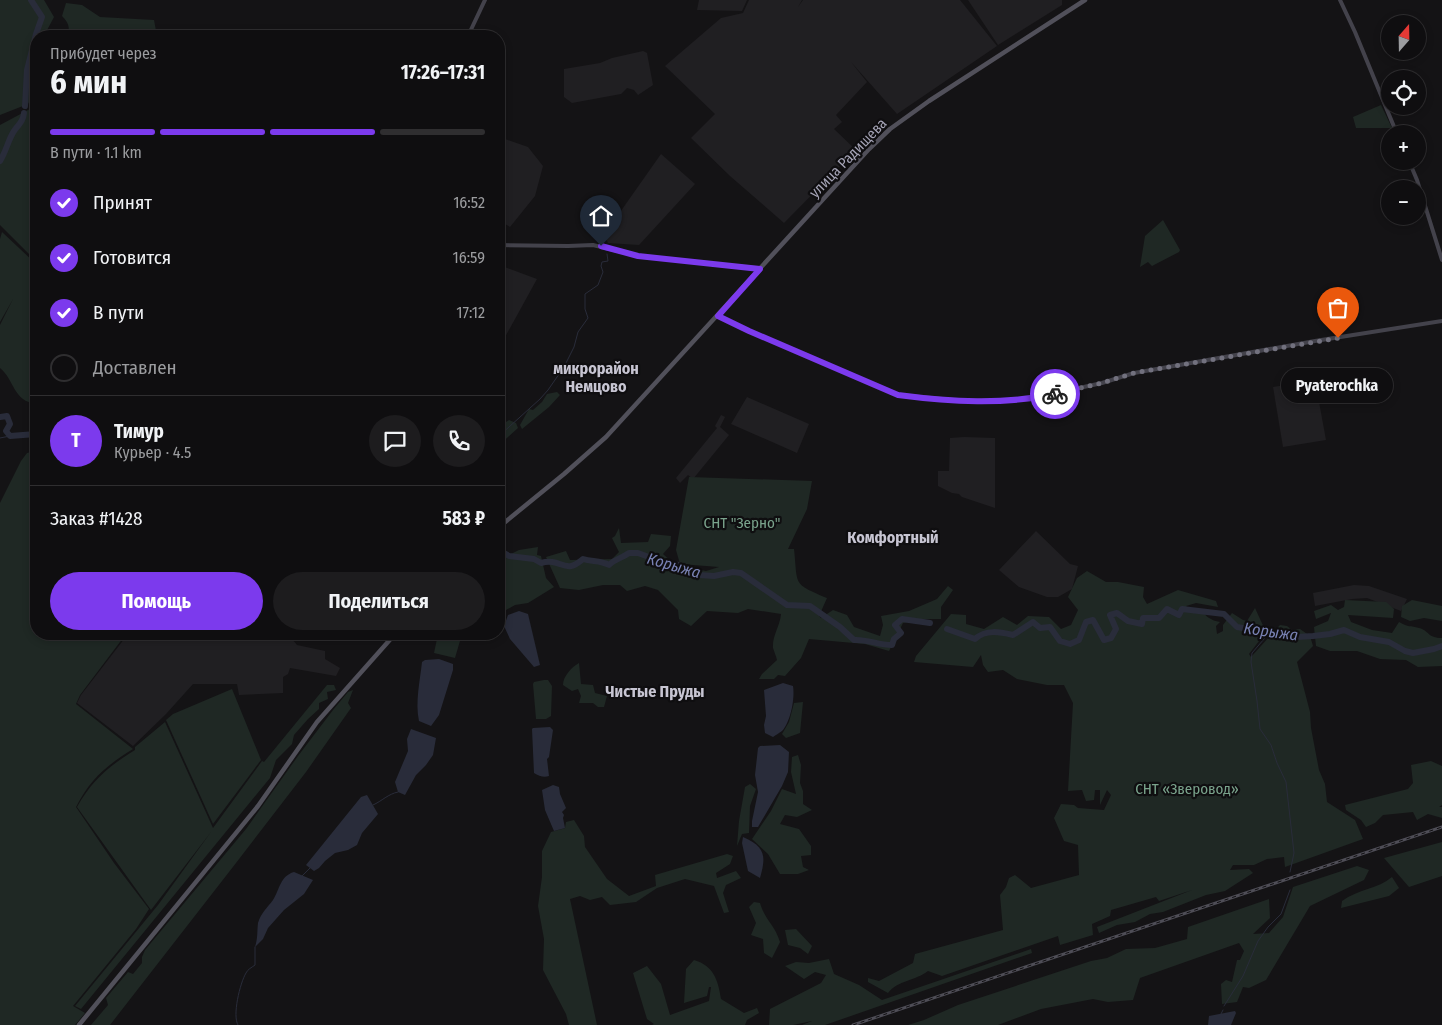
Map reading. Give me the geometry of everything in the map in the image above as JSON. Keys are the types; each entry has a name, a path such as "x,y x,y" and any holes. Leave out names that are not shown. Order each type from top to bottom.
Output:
{"main road":[{"path":"471,30 485,0"},
{"name":"улица Радищева","path":"505,522 590,452 718,316 870,149 890,130 929,101 1085,0"},
{"path":"1340,0 1393,125"},
{"path":"1413,170 1442,260"},
{"path":"505,245 593,245 638,256 760,269"},
{"path":"718,316 898,395 924,399 988,402 1038,397 1102,383 1134,373 1442,321"},
{"path":"79,1025 258,806 318,722 390,640"}],"shaded area":[{"path":"699,0 747,0 742,11 697,10"},
{"path":"749,0 802,0 798,7 803,0 960,0 997,46 897,114 851,62 867,82 836,115 842,122 834,129 856,150 784,223 730,176 691,138 715,114 665,66 721,18 743,13"},
{"path":"968,0 1062,0 1062,5 998,45"},
{"path":"643,51 647,53 653,85 638,95 634,90 627,88 621,94 572,103 564,97 564,69 600,63 612,58"},
{"path":"505,139 528,147 543,166 535,196 510,227 505,224"},
{"path":"661,154 695,184 639,245 608,243 604,235"},
{"path":"505,267 537,279 505,337"},
{"path":"1315,380 1326,440 1283,447 1273,387"},
{"path":"747,397 809,424 797,453 731,424"},
{"path":"721,415 725,417 720,427 729,435 693,479 688,475 680,483 676,478 717,428 715,426"},
{"path":"950,438 995,438 995,508 962,497 938,486 938,471 949,471"},
{"path":"1036,531 1070,564 1078,566 1072,589 1058,597 1047,597 1019,587 999,570"},
{"path":"1354,585 1369,586 1407,599 1401,611 1367,598 1315,606 1313,593"},
{"path":"123,640 293,640 297,645 325,651 325,659 340,668 336,676 290,668 288,674 283,677 283,693 239,695 237,684 193,684 133,746 77,703 81,695"}],"green space":[{"path":"0,0 44,0 54,17 47,30 30,30 30,100 28,104 0,115"},
{"path":"66,3 82,5 100,17 154,20 156,30 69,30 62,16"},
{"path":"1381,105 1381,115 1386,115 1391,125 1381,125 1381,128 1356,128 1353,117"},
{"path":"30,109 30,255 0,225 0,125"},
{"path":"1163,220 1180,250 1152,266 1148,262 1140,267 1145,236"},
{"path":"2,232 30,258 30,402 19,395 0,368 0,325 13,299 0,322 0,239"},
{"path":"557,392 560,395 549,407 522,429 520,425 529,409 533,410 542,402 547,394"},
{"path":"509,420 516,423 518,428 505,440 505,421"},
{"path":"30,452 30,640 121,640 80,695 76,704 133,749 115,761 94,780 76,807 114,863 149,909 136,929 73,1006 85,1013 75,1025 0,1025 0,503 27,453"},
{"name":"СНТ \"Зерно\"","path":"689,477 812,481 807,509 788,549 794,549 797,577 802,586 827,598 819,616 821,618 833,610 847,615 854,627 880,636 883,625 881,616 909,611 937,599 948,586 953,590 941,607 941,619 924,619 903,623 889,651 865,644 809,639 801,658 785,676 778,675 774,679 759,679 777,660 773,644 781,614 748,609 738,613 707,611 691,626 679,619 678,610 658,590 645,586 627,591 620,585 603,585 579,590 560,588 546,557 566,551 570,560 612,559 619,552 612,538 619,528 621,543 648,542 651,534 671,536 670,546 663,554 671,561 673,571 681,573 691,568 706,571 719,567 680,564 676,550"},
{"path":"538,547 537,555 541,556 546,578 554,587 528,603 515,605 505,611 505,551 511,554 519,550"},
{"name":"СНТ «Зверовод»","path":"1087,571 1106,582 1118,582 1144,587 1143,597 1147,604 1178,590 1216,601 1218,607 1196,603 1186,606 1192,612 1199,610 1213,620 1220,622 1216,626 1217,634 1223,631 1223,625 1232,613 1247,621 1255,608 1266,632 1249,654 1251,657 1280,625 1287,626 1292,630 1300,629 1310,636 1313,646 1297,662 1310,712 1311,728 1319,770 1325,784 1327,802 1355,820 1363,839 1285,867 1284,857 1267,859 1254,865 1233,865 1230,870 1249,869 1253,873 1225,891 1206,895 1163,912 1150,914 1135,922 1117,925 1099,933 1097,927 1192,890 1159,901 1156,897 1111,910 1110,916 1092,924 1093,935 1060,945 1058,936 942,976 928,971 897,985 888,993 868,982 868,978 879,981 913,963 915,954 1003,930 1000,895 1006,887 1009,878 1015,875 1031,888 1079,875 1078,845 1064,841 1054,818 1061,804 1074,805 1078,808 1104,810 1111,795 1107,790 1100,805 1100,790 1095,790 1094,800 1086,801 1082,790 1068,791 1073,703 1064,685 1047,685 1017,679 1003,670 988,672 983,665 981,655 973,667 914,662 916,656 951,614 966,615 966,624 984,629 1003,617 1017,625 1028,616 1049,617 1061,629 1071,625 1078,610 1068,597 1077,578"},
{"path":"1345,600 1386,602 1394,609 1393,618 1348,615 1351,622 1372,630 1392,633 1399,622 1423,629 1431,636 1442,638 1442,666 1418,667 1406,660 1380,659 1357,651 1330,651 1316,646 1314,627 1328,621 1331,613 1316,619 1314,611 1331,605 1338,610 1344,607"},
{"path":"1412,600 1442,606 1442,621 1424,618 1410,621 1401,617 1402,606"},
{"path":"437,640 460,640 455,658 434,653"},
{"path":"579,663 581,684 593,685 595,693 607,696 604,707 598,707 593,703 579,703 581,696 578,689 572,691 563,685 568,672"},
{"path":"548,680 552,686 551,716 546,719 536,719 533,684 534,682"},
{"path":"327,685 334,685 336,690 327,692 328,699 319,703 319,709 294,735 292,744 276,760 270,778 81,1009 75,1006 158,905 211,832 151,910 77,807 95,781 109,768 135,750 135,747 165,722 213,828 262,761 264,762"},
{"path":"232,689 261,760 213,824 166,720 173,714"},
{"path":"353,690 348,703 351,708 306,772 110,1025 91,1025 108,1005 106,998 128,972 133,974 142,963 145,950 246,829 333,710 348,692"},
{"path":"803,702 800,733 786,738 782,734 789,722 794,703"},
{"path":"798,755 801,765 800,783 803,791 803,804 812,810 797,817 785,815 780,824 799,829 811,846 811,855 801,856 803,867 809,870 798,874 780,874 768,854 752,839 771,811 782,789 796,794 791,772 792,757"},
{"path":"1431,761 1442,766 1442,805 1439,807 1442,807 1442,818 1428,814 1417,820 1413,812 1383,815 1375,823 1366,827 1361,820 1346,810 1345,805 1408,789 1413,783 1411,765"},
{"path":"750,784 756,789 750,806 749,833 742,834 737,846 745,787"},
{"path":"574,820 584,836 585,847 607,879 629,896 656,886 655,875 727,854 733,856 730,864 716,873 717,878 736,871 741,878 726,885 723,893 729,912 724,913 714,886 685,879 657,888 636,902 610,905 602,897 590,900 580,896 570,899 597,1025 569,1025 566,1014 543,970 544,939 538,906 542,877 542,851 551,832 565,828 566,822"},
{"path":"1442,842 1442,876 1409,887 1384,858"},
{"path":"1357,866 1369,870 1364,880 1310,906 1266,980 1249,988 1243,987 1237,1002 1222,1004 1221,984 1226,980 1232,982 1237,960 1240,960 1244,951 1239,943 1140,978 1133,1000 1108,1002 1093,999 1041,1009 998,1025 908,1025 958,1005 1091,961 1107,958 1126,949 1155,948 1187,939 1188,927 1269,899 1270,918 1253,934 1269,933 1283,917 1293,887"},
{"path":"1392,877 1399,888 1389,896 1341,908 1342,901 1348,897 1381,884"},
{"path":"754,902 760,903 780,942 772,958 764,953 763,939 751,935 756,923 749,907"},
{"path":"796,929 812,946 808,954 800,948 788,945 785,930"},
{"path":"1031,949 1032,953 825,1025 802,1025 812,1021 793,1025 769,1025 770,1009 821,983 826,975 815,972 804,979 785,966 796,962 809,963 829,959 834,974 859,985 882,1000"},
{"path":"694,960 711,970 721,999 744,1013 757,1008 759,1013 747,1020 745,1025 652,1025 654,1024 647,1019 633,973 647,966 661,984 670,1015 709,1001 711,987 709,987 707,996 684,1003 686,969"}],"water":[{"path":"519,611 528,614 540,665 534,667 510,639 505,628 508,615"},
{"path":"439,659 453,664 453,670 439,715 431,726 419,721 419,684 422,662"},
{"path":"783,683 793,686 792,709 786,726 773,737 765,733 764,690"},
{"path":"550,727 553,730 549,757 547,759 549,776 543,777 534,773 532,729"},
{"path":"411,729 436,738 433,755 416,775 405,795 398,792 395,782 408,751 407,739"},
{"path":"780,745 789,752 788,772 758,827 752,827 758,792 755,775 758,748 760,746"},
{"path":"553,785 559,787 566,808 562,812 565,828 554,831 545,810 542,790"},
{"path":"367,795 378,814 362,833 357,845 348,850 335,853 314,871 306,865 361,797"},
{"path":"743,837 756,845 762,853 763,864 760,878 748,871 742,843"},
{"path":"294,872 313,880 304,894 284,910 268,928 263,939 255,947 258,923 261,916 273,900 283,880"},
{"path":"1235,1011 1236,1013 1231,1025 1208,1025 1209,1016"}],"waterway":[{"name":"Корыжа","path":"31,0 42,17 37,30"},
{"name":"Корыжа","path":"25,106 27,70 30,58"},
{"name":"Корыжа","path":"0,161 12,135 22,121 24,113"},
{"path":"505,431 540,399 564,367 574,347 578,332 588,318 585,309 585,294 598,285 603,272 602,262 608,261 607,254"},
{"name":"Корыжа","path":"0,417 7,416 10,424 6,431 10,436 30,434"},
{"path":"0,438 10,436"},
{"name":"Корыжа","path":"505,554 509,556 534,559 541,563 554,562 571,566 583,559 609,565 629,553 638,553 659,562 679,565 699,575 714,576 733,572 741,573 787,605 810,606 840,627 854,640 892,645 894,639 901,633 895,625 902,619 930,623"},
{"name":"Корыжа","path":"947,629 975,639 988,633 998,632 1013,635 1033,622 1040,628 1050,627 1060,641 1070,644 1079,640 1086,622 1093,620 1104,640 1111,638 1116,629 1110,615 1117,613 1128,621 1142,624 1143,618 1159,618 1167,609 1179,615 1182,609 1224,614 1237,627 1297,637 1330,634 1344,630 1360,637 1389,642 1405,651 1413,653 1442,646"},
{"path":"1270,632 1252,653 1251,662 1260,729 1271,745 1286,782 1294,853 1290,872"},
{"path":"373,805 398,792"},
{"path":"302,876 310,868"},
{"path":"1224,1006 1243,976 1258,941 1281,914 1290,890"},
{"path":"238,1025 236,1021 237,999 246,973 255,965 255,947"},
{"path":"1221,1014 1223,1010"}],"railway":[{"path":"853,1025 1442,827"}],"way so far":[{"path":"1055,394 1115,380 1134,373 1338,338"}],"place":[{"name":"Pyaterochka","path":"1338,338"}],"district":[{"name":"микрорайон Немцово","path":"596,377"},
{"name":"Комфортный","path":"893,537"},
{"name":"Чистые Пруды","path":"655,691"}],"route":[{"path":"601,246 638,256 760,269 718,316 898,395 924,399 988,402 1055,394"}]}
